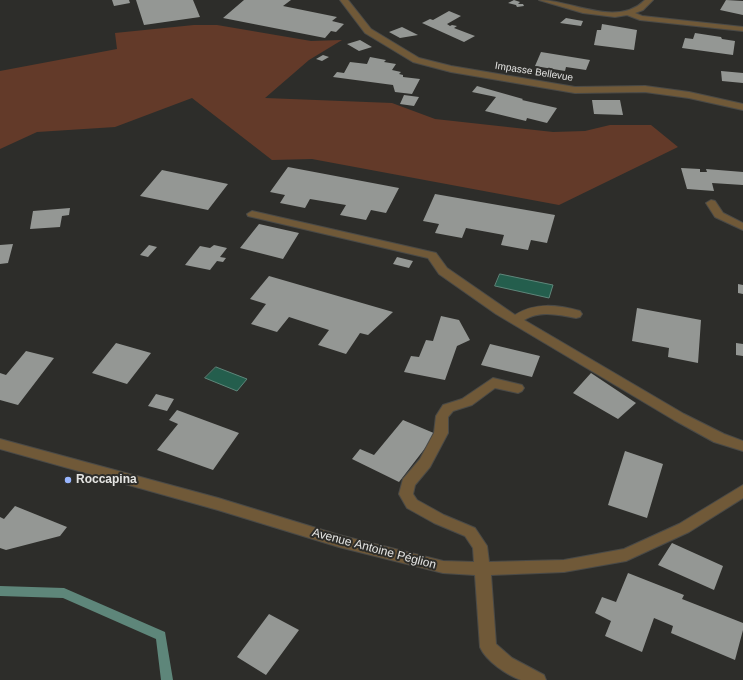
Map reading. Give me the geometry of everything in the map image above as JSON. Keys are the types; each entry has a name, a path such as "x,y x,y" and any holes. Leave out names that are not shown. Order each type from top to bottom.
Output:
{"street":[{"name":"Impasse Bellevue","path":"344,0 368,31 416,60 451,69 540,85 575,90 645,90 689,95 743,107"},
{"path":"542,0 574,9 606,14 628,13 645,6 649,0"},
{"path":"628,13 640,18 743,29"},
{"path":"711,203 719,216 743,227"},
{"path":"252,214 432,256 443,271 461,285 516,320 686,420 719,438 743,446"},
{"path":"516,320 527,312 544,308 576,314"},
{"path":"518,388 493,383 467,402 448,408 442,416 441,433 425,463 408,483 406,494 412,504 439,519 470,532 480,546 488,647 506,663 538,680"},
{"name":"Avenue Antoine Péglion","path":"0,444 218,504 339,541 443,567 483,569 564,566 626,555 684,528 743,491"}],"shaded area":[{"path":"194,25 217,25 311,41 342,40 309,60 265,98 392,103 435,119 553,132 585,131 610,125 651,125 678,147 559,205 312,159 272,160 192,98 115,127 37,132 0,149 0,71 117,49 115,33"},
{"path":"500,274 553,285 549,298 495,286"},
{"path":"216,367 247,379 237,391 205,378"}],"building":[{"path":"112,0 129,0 130,3 114,6"},
{"path":"136,0 193,0 200,17 144,25"},
{"path":"244,0 291,0 283,6 337,17 332,21 344,24 336,32 331,31 325,38 223,18"},
{"path":"514,0 520,2 518,4 523,4 524,6 517,7 516,5 508,3"},
{"path":"726,0 743,1 743,15 720,10"},
{"path":"449,11 461,16 447,24 450,26 457,26 454,28 475,36 464,42 422,23 430,19 433,20"},
{"path":"566,18 583,21 581,26 560,23"},
{"path":"602,24 637,30 634,50 594,45 597,30 601,30"},
{"path":"402,27 418,35 400,38 389,32"},
{"path":"695,33 735,41 733,55 682,48 685,38 693,39"},
{"path":"360,40 372,47 359,51 347,44"},
{"path":"541,52 590,60 586,70 566,67 565,71 535,66"},
{"path":"323,55 329,57 322,61 316,59"},
{"path":"370,57 386,60 384,62 396,64 392,70 401,72 399,74 403,75 403,77 420,79 412,94 395,92 393,85 333,77 337,72 344,73 350,62 367,64"},
{"path":"721,71 743,73 743,83 722,81"},
{"path":"477,86 523,99 522,100 557,108 547,123 527,118 526,121 485,111 496,97 472,92"},
{"path":"404,95 419,97 414,106 400,104"},
{"path":"592,100 620,100 623,115 594,114"},
{"path":"288,167 399,188 386,213 371,210 366,220 340,215 346,205 310,199 305,208 280,203 285,195 270,192"},
{"path":"681,168 700,169 700,172 707,172 706,169 743,172 743,185 712,183 714,191 687,189"},
{"path":"162,170 228,184 208,210 140,196"},
{"path":"435,194 555,215 547,243 531,240 528,250 501,245 504,235 466,228 462,238 435,233 439,224 423,221"},
{"path":"70,208 69,215 62,216 60,227 30,229 33,211"},
{"path":"259,224 299,233 283,259 240,248"},
{"path":"13,244 8,263 0,264 0,245"},
{"path":"149,245 157,247 148,257 140,255"},
{"path":"214,245 227,248 220,257 226,258 223,262 217,261 210,270 185,265 200,246 210,248"},
{"path":"397,257 413,261 409,268 393,264"},
{"path":"269,276 393,312 368,335 360,333 346,354 318,345 329,330 289,317 277,332 251,324 266,304 250,299"},
{"path":"738,284 743,285 743,294 738,293"},
{"path":"637,308 701,320 698,363 668,357 669,348 632,341"},
{"path":"441,316 459,320 470,340 457,346 445,380 404,372 411,356 419,357 426,340 433,341"},
{"path":"116,343 151,353 127,384 92,373"},
{"path":"736,343 743,344 743,356 736,355"},
{"path":"490,344 540,356 532,377 481,365"},
{"path":"26,351 54,358 18,405 0,400 0,373 6,375"},
{"path":"591,373 636,403 618,419 573,393"},
{"path":"156,394 174,399 167,411 148,406"},
{"path":"177,410 239,433 213,470 157,450 178,424 169,420"},
{"path":"403,420 436,434 399,482 352,459 360,449 374,455"},
{"path":"625,451 663,464 647,518 608,505"},
{"path":"15,506 67,527 60,536 6,550 0,548 0,517 4,519"},
{"path":"672,543 723,566 714,590 658,565"},
{"path":"628,573 684,595 682,599 743,623 743,630 735,660 671,633 673,626 654,618 642,652 605,636 611,621 595,613 602,597 616,602"},
{"path":"269,614 299,630 266,675 237,657"}],"waterway":[{"path":"0,591 64,593 161,636 167,680"}],"place":[{"name":"Roccapina","path":"68,480"}]}
